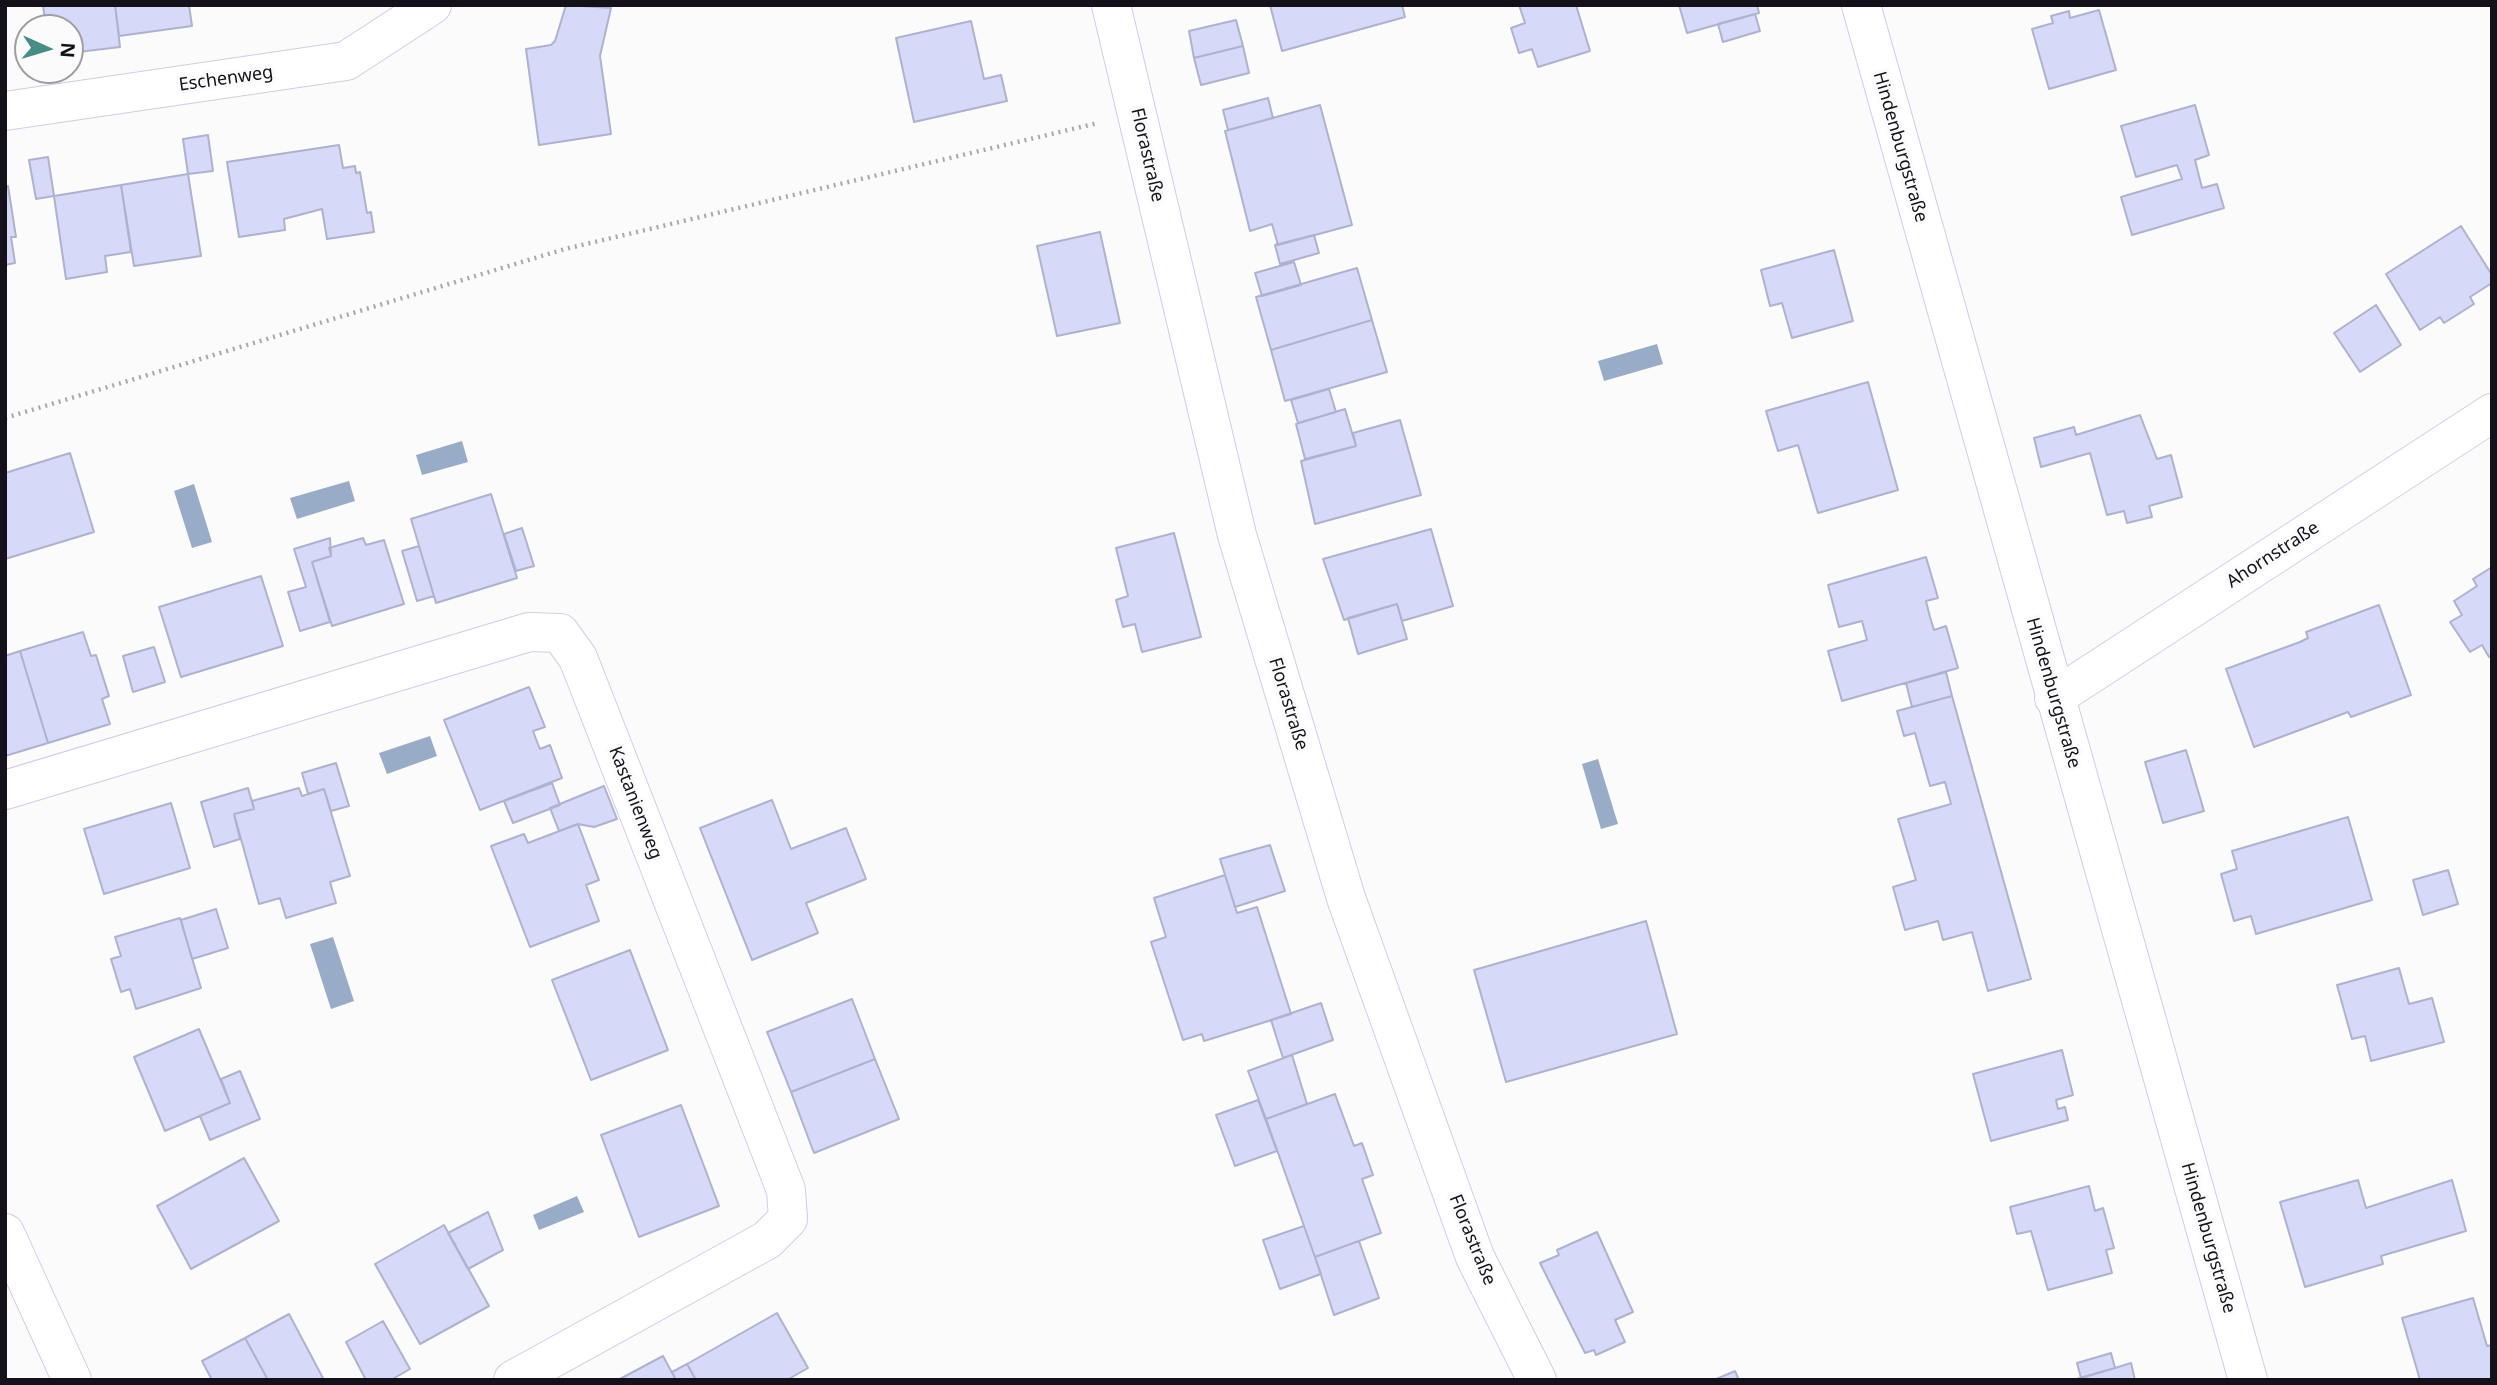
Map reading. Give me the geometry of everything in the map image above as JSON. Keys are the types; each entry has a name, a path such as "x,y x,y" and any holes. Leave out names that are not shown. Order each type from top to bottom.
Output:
{"street":[{"name":"Eschenweg","path":"5,111 346,61 432,5"},
{"name":"Florastraße","path":"1111,5 1237,535 1346,898 1475,1257 1537,1380"},
{"name":"Hindenburgstraße","path":"1861,5 2248,1380"},
{"name":"Ahornstraße","path":"2054,698 2492,413"},
{"name":"Kastanienweg","path":"5,790 529,632 560,633 578,658 766,1138 786,1190 788,1219 767,1240 513,1380"},
{"path":"5,1233 72,1380"}],"path":[{"path":"5,418 565,249 1137,113"}],"water":[{"path":"1657,344 1663,364 1604,381 1598,361"},
{"path":"462,441 468,462 422,475 416,455"},
{"path":"349,481 355,501 297,519 290,498"},
{"path":"194,484 212,542 192,548 174,491"},
{"path":"430,736 437,756 387,774 379,753"},
{"path":"1598,759 1618,824 1601,829 1582,764"},
{"path":"333,937 354,1001 331,1009 310,944"},
{"path":"577,1196 584,1212 539,1230 533,1215"}],"building":[{"path":"43,5 115,5 120,47 84,51 84,14 44,14"},
{"path":"115,5 189,5 192,26 119,36"},
{"path":"566,5 611,8 600,56 611,134 539,145 526,49 551,45 555,41"},
{"path":"1270,5 1402,5 1405,17 1282,51"},
{"path":"1519,5 1576,5 1590,51 1538,67 1532,49 1519,53 1511,28 1525,23"},
{"path":"1679,5 1757,5 1759,13 1687,33"},
{"path":"2099,10 2116,70 2049,89 2032,29 2053,23 2051,16 2069,11 2070,18"},
{"path":"1755,14 1760,31 1723,42 1718,24"},
{"path":"1236,20 1243,46 1194,58 1189,31"},
{"path":"971,21 984,79 1001,75 1007,101 914,122 896,38"},
{"path":"1243,46 1249,73 1201,85 1194,58"},
{"path":"1268,98 1273,118 1228,130 1223,110"},
{"path":"1320,105 1352,225 1278,245 1272,224 1250,231 1225,131"},
{"path":"2195,105 2209,155 2195,160 2202,188 2217,184 2224,208 2132,235 2121,197 2182,179 2177,165 2136,177 2121,126"},
{"path":"208,135 213,171 188,174 183,139"},
{"path":"339,145 343,168 355,166 356,173 360,172 367,213 371,212 374,232 327,239 322,209 284,219 285,230 239,237 227,162"},
{"path":"48,157 54,196 36,199 29,160"},
{"path":"188,174 201,256 134,266 121,185"},
{"path":"121,185 131,252 105,256 107,272 66,279 54,196"},
{"path":"8,186 16,237 11,237 15,263 5,265 5,187"},
{"path":"2461,226 2492,275 2492,283 2470,297 2474,304 2444,323 2440,317 2420,330 2386,274"},
{"path":"1100,232 1120,323 1057,336 1037,246"},
{"path":"1314,235 1319,253 1280,264 1275,245"},
{"path":"1834,250 1853,321 1792,338 1782,303 1770,306 1761,270"},
{"path":"1294,262 1301,285 1262,296 1255,273"},
{"path":"1357,268 1372,320 1271,350 1256,297"},
{"path":"2376,305 2401,345 2360,372 2334,333"},
{"path":"1372,320 1387,372 1285,401 1271,350"},
{"path":"1868,382 1898,490 1818,513 1798,445 1778,451 1766,411"},
{"path":"1329,389 1336,412 1298,423 1291,400"},
{"path":"1345,409 1356,446 1305,459 1296,424"},
{"path":"2140,415 2157,459 2171,455 2182,497 2149,506 2152,517 2127,523 2124,511 2107,515 2090,453 2041,467 2034,438 2074,427 2076,435"},
{"path":"1400,420 1421,495 1315,524 1301,461 1356,446 1353,433"},
{"path":"70,453 94,532 5,559 5,473"},
{"path":"491,494 517,578 436,603 411,519"},
{"path":"522,528 534,566 516,571 504,534"},
{"path":"1431,529 1453,606 1402,621 1397,604 1344,620 1323,559"},
{"path":"1174,533 1201,637 1142,652 1135,624 1123,627 1116,600 1128,596 1116,548"},
{"path":"330,538 331,556 312,562 330,622 300,631 288,592 306,587 294,549"},
{"path":"363,538 366,545 384,540 404,604 332,626 312,562 331,556 329,548"},
{"path":"419,546 434,596 417,601 402,551"},
{"path":"1926,557 1938,598 1926,601 1930,617 1934,630 1946,626 1958,668 1842,701 1828,651 1867,640 1862,621 1839,627 1828,585"},
{"path":"2492,567 2492,655 2489,657 2482,645 2470,652 2450,622 2462,615 2454,601 2477,586 2473,579"},
{"path":"261,576 283,646 181,677 159,607"},
{"path":"1397,604 1407,639 1358,654 1348,618"},
{"path":"2379,605 2411,695 2351,717 2348,712 2254,747 2226,669 2300,642 2308,638 2306,632"},
{"path":"83,632 91,656 96,655 109,696 102,699 110,724 48,743 20,651"},
{"path":"154,647 165,682 133,692 123,656"},
{"path":"20,651 48,743 5,756 5,656"},
{"path":"1946,672 1952,696 1912,707 1906,683"},
{"path":"529,687 545,727 533,731 540,749 550,745 562,778 480,810 444,720"},
{"path":"1952,696 2031,979 1988,991 1972,932 1943,940 1938,921 1905,930 1893,887 1916,880 1898,819 1951,804 1945,782 1930,786 1915,733 1904,736 1897,711"},
{"path":"2186,750 2204,811 2163,823 2145,762"},
{"path":"336,763 349,806 331,811 324,789 308,794 302,773"},
{"path":"552,783 560,805 513,823 504,801"},
{"path":"604,786 617,819 594,827 578,824 559,831 550,808"},
{"path":"248,788 254,809 234,814 240,839 214,847 201,802"},
{"path":"299,788 302,796 324,789 350,876 330,882 336,903 286,918 280,898 259,904 234,814 254,809 252,801"},
{"path":"772,800 791,849 846,828 866,879 806,903 818,933 752,960 700,828"},
{"path":"171,803 190,868 104,894 84,829"},
{"path":"2348,817 2372,900 2256,934 2251,916 2234,921 2221,874 2237,869 2232,851"},
{"path":"578,824 599,880 586,885 599,921 530,947 491,846 524,834 528,843"},
{"path":"1270,845 1285,891 1235,907 1220,859"},
{"path":"2448,870 2458,904 2423,915 2413,880"},
{"path":"1225,875 1237,913 1257,907 1291,1014 1204,1041 1202,1034 1183,1040 1151,942 1166,937 1154,898"},
{"path":"216,909 228,948 192,959 181,920"},
{"path":"180,918 201,988 136,1009 130,989 121,992 111,959 121,956 115,937"},
{"path":"1646,921 1677,1034 1506,1082 1474,970"},
{"path":"630,950 668,1050 591,1080 552,980"},
{"path":"2399,968 2409,1004 2432,998 2444,1042 2371,1061 2365,1036 2352,1039 2337,985"},
{"path":"852,999 875,1059 791,1092 767,1032"},
{"path":"1321,1003 1333,1040 1283,1058 1271,1020"},
{"path":"199,1029 230,1103 165,1131 134,1057"},
{"path":"2062,1050 2073,1095 2056,1100 2058,1109 2065,1107 2068,1120 1991,1141 1973,1074"},
{"path":"1292,1055 1307,1104 1266,1119 1248,1071"},
{"path":"875,1059 899,1119 814,1153 791,1092"},
{"path":"240,1071 260,1119 210,1140 200,1116 230,1103 221,1079"},
{"path":"1335,1094 1354,1146 1362,1143 1373,1175 1362,1179 1381,1233 1315,1257 1266,1119"},
{"path":"1258,1100 1277,1151 1235,1166 1216,1115"},
{"path":"681,1105 719,1206 639,1237 601,1135"},
{"path":"244,1158 279,1221 191,1269 157,1206"},
{"path":"2358,1180 2366,1208 2452,1180 2466,1231 2381,1256 2383,1264 2305,1287 2280,1202"},
{"path":"2089,1186 2095,1211 2103,1208 2114,1248 2106,1250 2112,1273 2048,1290 2031,1231 2017,1234 2010,1207"},
{"path":"488,1212 503,1250 468,1269 448,1233"},
{"path":"444,1225 489,1306 420,1344 375,1264"},
{"path":"1304,1226 1321,1274 1280,1289 1263,1240"},
{"path":"1597,1232 1633,1312 1615,1320 1625,1342 1596,1355 1594,1350 1585,1353 1540,1263 1559,1255 1557,1250"},
{"path":"1359,1241 1379,1298 1334,1315 1315,1257"},
{"path":"2473,1298 2487,1346 2492,1345 2492,1380 2420,1380 2402,1318"},
{"path":"777,1313 808,1368 787,1380 696,1380 687,1364"},
{"path":"289,1314 324,1380 268,1380 245,1338"},
{"path":"383,1321 410,1369 391,1380 366,1380 346,1342"},
{"path":"245,1338 268,1380 212,1380 202,1361"},
{"path":"2111,1353 2115,1368 2081,1378 2077,1363"},
{"path":"663,1356 676,1380 618,1380"},
{"path":"2131,1363 2135,1380 2073,1380 2115,1368"},
{"path":"687,1364 696,1380 676,1380 672,1372"},
{"path":"1735,1371 1739,1380 1714,1380"}]}
